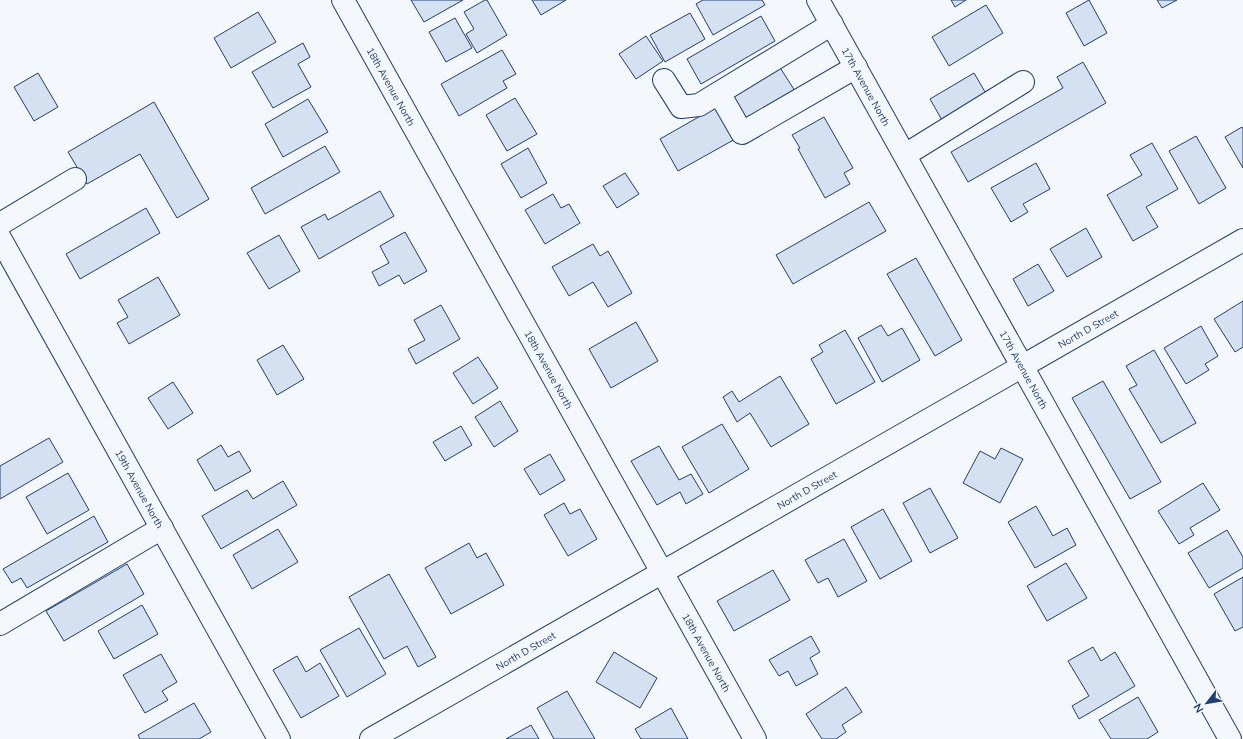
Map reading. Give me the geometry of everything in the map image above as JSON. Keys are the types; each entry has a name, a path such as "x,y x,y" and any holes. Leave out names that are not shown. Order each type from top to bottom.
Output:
{"street":[{"name":"18th Avenue North","path":"343,0 755,739"},
{"name":"17th Avenue North","path":"818,0 1230,739"},
{"path":"664,80 681,107 699,105 832,24"},
{"path":"719,93 742,133 856,67"},
{"path":"905,155 1023,82"},
{"path":"0,224 75,179"},
{"name":"19th Avenue North","path":"0,238 279,739"},
{"name":"North D Street","path":"371,739 1243,240"},
{"path":"0,624 162,528"}],"building":[{"path":"411,0 463,0 424,22"},
{"path":"487,0 507,35 477,53 466,34 474,29 464,12"},
{"path":"532,0 566,0 541,15"},
{"path":"703,0 762,0 765,5 713,35 696,4"},
{"path":"951,0 966,0 955,7"},
{"path":"1089,0 1107,33 1084,46 1066,13"},
{"path":"1157,0 1177,0 1162,8"},
{"path":"986,5 1003,33 949,66 932,37"},
{"path":"258,12 276,42 231,68 214,38"},
{"path":"690,13 705,39 665,62 650,35"},
{"path":"761,16 775,41 701,84 687,59"},
{"path":"455,18 472,48 446,62 429,32"},
{"path":"646,36 663,61 636,79 619,54"},
{"path":"303,43 310,57 298,64 311,87 273,108 252,72"},
{"path":"502,50 516,74 503,81 507,88 459,116 441,84"},
{"path":"1083,62 1106,103 968,182 951,152 1063,88 1057,77"},
{"path":"779,66 795,91 745,123 729,98"},
{"path":"38,73 58,107 34,121 14,87"},
{"path":"974,73 988,97 943,122 930,99"},
{"path":"515,98 537,134 507,151 486,115"},
{"path":"308,99 328,132 283,157 265,124"},
{"path":"154,102 209,199 177,218 140,154 87,184 68,152"},
{"path":"718,106 737,138 678,171 660,139"},
{"path":"824,117 853,168 844,173 850,184 825,198 792,135"},
{"path":"1242,127 1243,129 1243,168 1225,137"},
{"path":"1196,136 1226,188 1199,204 1169,151"},
{"path":"1152,143 1178,189 1146,207 1158,227 1133,241 1107,195 1142,175 1130,155"},
{"path":"325,146 340,172 265,214 251,188"},
{"path":"528,148 547,183 521,198 501,164"},
{"path":"1036,163 1050,189 1023,204 1028,212 1011,222 991,188"},
{"path":"625,173 639,194 617,208 603,186"},
{"path":"380,191 394,216 319,259 301,227 325,214 328,220"},
{"path":"553,194 561,208 569,204 580,223 545,244 525,210"},
{"path":"869,202 886,231 793,284 776,255"},
{"path":"146,208 160,233 80,279 66,254"},
{"path":"1086,228 1102,257 1067,277 1050,249"},
{"path":"405,232 427,271 404,284 399,275 379,286 372,272 389,263 380,246"},
{"path":"279,235 300,271 269,289 247,253"},
{"path":"593,244 600,256 608,251 632,293 608,307 593,282 569,296 552,267"},
{"path":"916,258 962,340 935,356 887,274"},
{"path":"1038,264 1054,291 1028,306 1013,279"},
{"path":"158,277 180,315 129,344 117,323 128,317 118,300"},
{"path":"1243,301 1243,347 1235,352 1214,319"},
{"path":"441,305 460,339 416,364 408,349 425,340 414,320"},
{"path":"636,322 658,361 611,388 589,349"},
{"path":"881,325 888,336 902,328 920,360 882,382 858,338"},
{"path":"1201,326 1218,356 1205,364 1209,370 1186,384 1164,348"},
{"path":"845,330 875,382 836,404 811,359 823,352 819,345"},
{"path":"283,345 304,379 277,395 257,360"},
{"path":"1154,350 1196,423 1161,443 1129,389 1137,385 1126,366"},
{"path":"478,357 498,388 473,404 453,373"},
{"path":"780,376 809,424 771,447 750,413 737,422 723,397 732,391 739,402"},
{"path":"1103,381 1161,482 1130,499 1072,398"},
{"path":"173,382 193,413 168,429 148,398"},
{"path":"500,401 518,431 494,447 475,417"},
{"path":"722,424 749,469 709,493 682,447"},
{"path":"461,426 472,445 445,461 433,442"},
{"path":"49,438 63,462 0,499 0,466"},
{"path":"221,445 228,457 239,451 251,471 215,491 197,460"},
{"path":"659,446 679,480 691,474 703,494 686,504 680,492 657,505 631,461"},
{"path":"1001,448 1023,459 1000,503 963,483 980,451 995,459"},
{"path":"550,454 565,480 540,495 524,469"},
{"path":"68,473 89,510 47,534 26,497"},
{"path":"283,481 297,505 221,549 202,516 247,490 253,499"},
{"path":"1203,483 1220,510 1190,528 1194,535 1179,544 1158,511"},
{"path":"930,488 958,538 930,553 903,503"},
{"path":"564,503 570,514 580,509 597,539 568,556 544,515"},
{"path":"1036,506 1053,536 1067,528 1076,545 1035,568 1008,522"},
{"path":"883,509 912,561 880,579 851,527"},
{"path":"94,516 108,542 27,588 21,578 12,583 3,569"},
{"path":"278,529 298,562 252,589 233,555"},
{"path":"1227,530 1243,557 1243,568 1209,588 1188,553"},
{"path":"844,539 867,581 838,597 828,578 818,583 805,560"},
{"path":"469,543 477,558 486,553 504,585 451,614 425,568"},
{"path":"1066,563 1087,598 1047,621 1027,586"},
{"path":"127,564 144,594 64,641 46,611"},
{"path":"773,570 790,600 734,631 717,601"},
{"path":"389,574 436,657 418,667 407,646 384,659 349,597"},
{"path":"1243,577 1243,627 1235,631 1214,594"},
{"path":"142,605 158,634 114,659 98,631"},
{"path":"359,628 386,674 347,697 320,650"},
{"path":"811,636 820,652 810,658 818,674 796,686 788,671 779,676 769,660"},
{"path":"1093,647 1101,661 1115,652 1135,686 1079,719 1072,706 1089,696 1068,661"},
{"path":"614,652 657,678 640,708 596,682"},
{"path":"161,654 177,682 162,691 168,700 145,713 123,675"},
{"path":"297,656 306,672 320,663 339,696 301,718 273,670"},
{"path":"846,687 862,712 842,725 846,732 836,739 822,739 806,714"},
{"path":"567,691 595,739 554,739 537,708"},
{"path":"1138,697 1158,732 1147,739 1111,739 1099,720"},
{"path":"194,703 211,732 199,739 140,739 138,735"},
{"path":"671,708 688,739 641,739 635,729"},
{"path":"531,725 539,739 506,739"}]}
